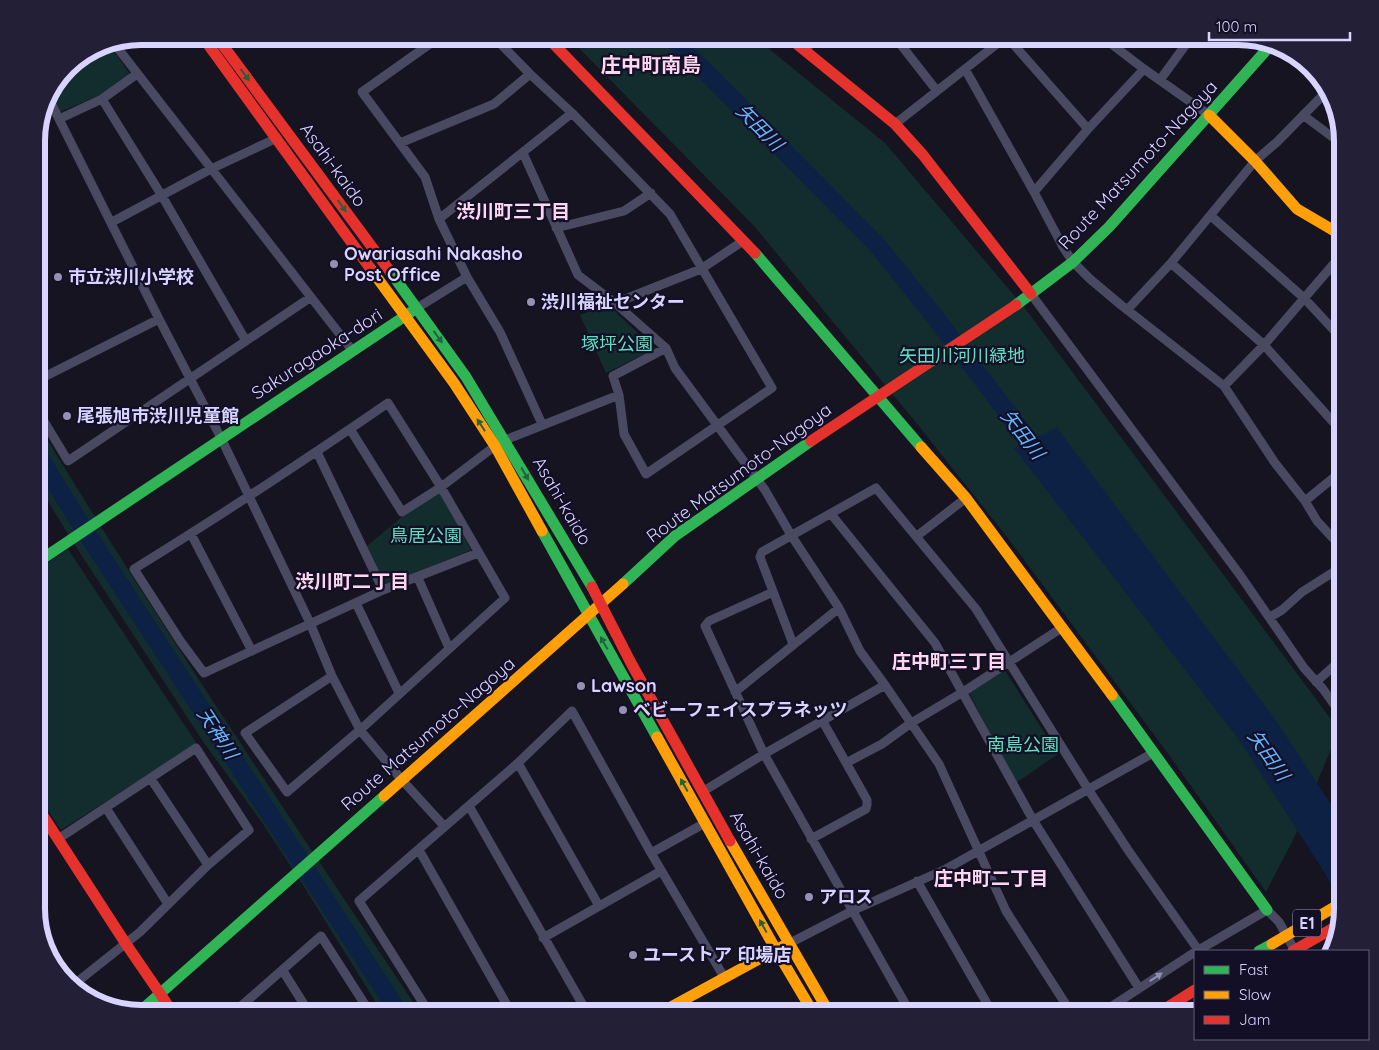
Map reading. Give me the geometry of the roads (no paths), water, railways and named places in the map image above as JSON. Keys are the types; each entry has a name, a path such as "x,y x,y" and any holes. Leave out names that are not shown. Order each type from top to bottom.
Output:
{"main road":[{"name":"Asahi-kaido","path":"209,45 454,383 495,446 776,950 809,1005"},
{"name":"Asahi-kaido","path":"223,45 459,366 601,603 630,663 825,1005"},
{"path":"555,45 786,288 966,498 1063,627 1266,910"},
{"path":"798,45 895,124 923,155 1027,297"},
{"name":"Route Matsumoto-Nagoya","path":"147,1005 589,615 675,536 877,396 1027,297 1073,262 1109,227 1267,49"},
{"path":"1209,114 1255,161 1297,209 1334,231"},
{"name":"Sakuragaoka-dori","path":"45,557 417,308"},
{"path":"45,819 168,1005"},
{"name":"E1","path":"1261,950 1334,907"},
{"name":"E1","path":"1296,950 1332,929"},
{"path":"674,1005 790,943"},
{"path":"1171,1005 1194,991"}],"street":[{"path":"428,45 362,92 424,177 439,219 467,277 500,332 542,424"},
{"path":"502,45 572,113 670,214 701,270 772,388 646,474 624,434 619,395 613,376 666,348"},
{"path":"805,51 809,45"},
{"path":"901,45 937,91"},
{"path":"895,124 996,45"},
{"path":"1015,45 1088,129"},
{"path":"1113,45 1209,114"},
{"path":"1160,80 1185,45"},
{"path":"117,48 352,350"},
{"path":"965,69 1073,262 1090,280 1224,386 1275,463 1305,501 1317,521 1334,539"},
{"path":"1034,192 1088,129 1144,69"},
{"path":"59,119 102,99 137,74"},
{"path":"400,143 494,104 530,74"},
{"path":"1127,310 1171,263 1255,161 1278,142 1322,96"},
{"path":"102,99 162,196 246,341"},
{"path":"52,105 221,438 310,624 332,676 360,730 444,826"},
{"path":"439,219 572,113"},
{"path":"1303,115 1334,138"},
{"path":"112,222 211,169 277,138"},
{"path":"523,152 578,275 615,302 666,348 675,368 765,490 791,535 839,608 860,651 939,764 1006,911 1066,1005"},
{"path":"556,228 624,211 651,193"},
{"path":"1211,216 1304,298 1334,330"},
{"path":"615,302 701,270 743,241"},
{"path":"1171,263 1264,345 1334,423"},
{"path":"1224,386 1264,345 1334,263"},
{"path":"417,308 467,277"},
{"path":"45,423 68,461 311,297"},
{"path":"1027,297 1270,617 1304,668 1334,705"},
{"path":"45,376 159,319"},
{"path":"505,440 619,395"},
{"path":"332,676 245,733 286,792 360,730 505,598 441,487 388,402 317,452 134,569 181,642 204,673 383,590 418,578 478,553"},
{"path":"350,429 402,512 441,487 495,446"},
{"path":"317,452 383,590"},
{"path":"1305,501 1334,477"},
{"path":"793,644 760,557 762,552 876,488 976,609 1088,789 1196,950"},
{"path":"917,536 966,498"},
{"path":"831,514 935,642 1033,820 1139,988"},
{"path":"191,534 252,650"},
{"path":"1270,617 1282,610 1302,592 1334,572"},
{"path":"418,578 449,648"},
{"path":"774,592 709,621 706,626 764,754 906,1005"},
{"path":"356,603 399,693"},
{"path":"735,692 839,608"},
{"path":"846,763 882,744 911,723 963,692 1063,627"},
{"path":"1316,682 1334,666"},
{"path":"702,792 822,720 885,685"},
{"path":"424,1005 359,901 518,763 572,711 661,871 724,977"},
{"path":"811,839 866,808 867,800 822,720"},
{"path":"58,839 196,748 249,830 208,865 126,944 78,981"},
{"path":"790,943 917,881 946,869 1153,753"},
{"path":"518,763 599,906"},
{"path":"151,779 208,865"},
{"path":"469,806 583,1005"},
{"path":"106,808 168,904"},
{"path":"651,853 705,823"},
{"path":"419,850 507,1005"},
{"path":"543,938 661,871"},
{"path":"917,881 989,1005"},
{"path":"1199,950 1266,910 1279,922 1293,950"},
{"path":"244,1004 321,936 365,1005"},
{"path":"1114,1005 1194,953"},
{"path":"282,971 304,1005"}],"water":[{"path":"268,45 276,45 271,49"},
{"path":"1057,428 1277,722 1334,809 1334,888 1240,741 1014,448"}],"waterway":[{"name":"矢田川","path":"679,45 878,246 1043,459"},
{"name":"天神川","path":"45,467 394,1005"}],"place":[{"name":"Owariasahi Nakasho Post Office","path":"334,264"},
{"name":"市立渋川小学校","path":"58,277"},
{"name":"渋川福祉センター","path":"531,302"},
{"name":"尾張旭市渋川児童館","path":"67,416"},
{"name":"Lawson","path":"581,686"},
{"name":"ベビーフェイスプラネッツ","path":"623,710"},
{"name":"アロス","path":"809,897"},
{"name":"ユーストア 印場店","path":"633,955"}],"district":[{"name":"庄中町南島","path":"651,65"},
{"name":"渋川町三丁目","path":"513,211"},
{"name":"渋川町二丁目","path":"352,581"},
{"name":"庄中町三丁目","path":"949,661"},
{"name":"庄中町二丁目","path":"991,878"}],"park label":[{"name":"塚坪公園","path":"617,344"},
{"name":"矢田川河川緑地","path":"962,356"},
{"name":"鳥居公園","path":"426,536"},
{"name":"南島公園","path":"1023,745"}]}
